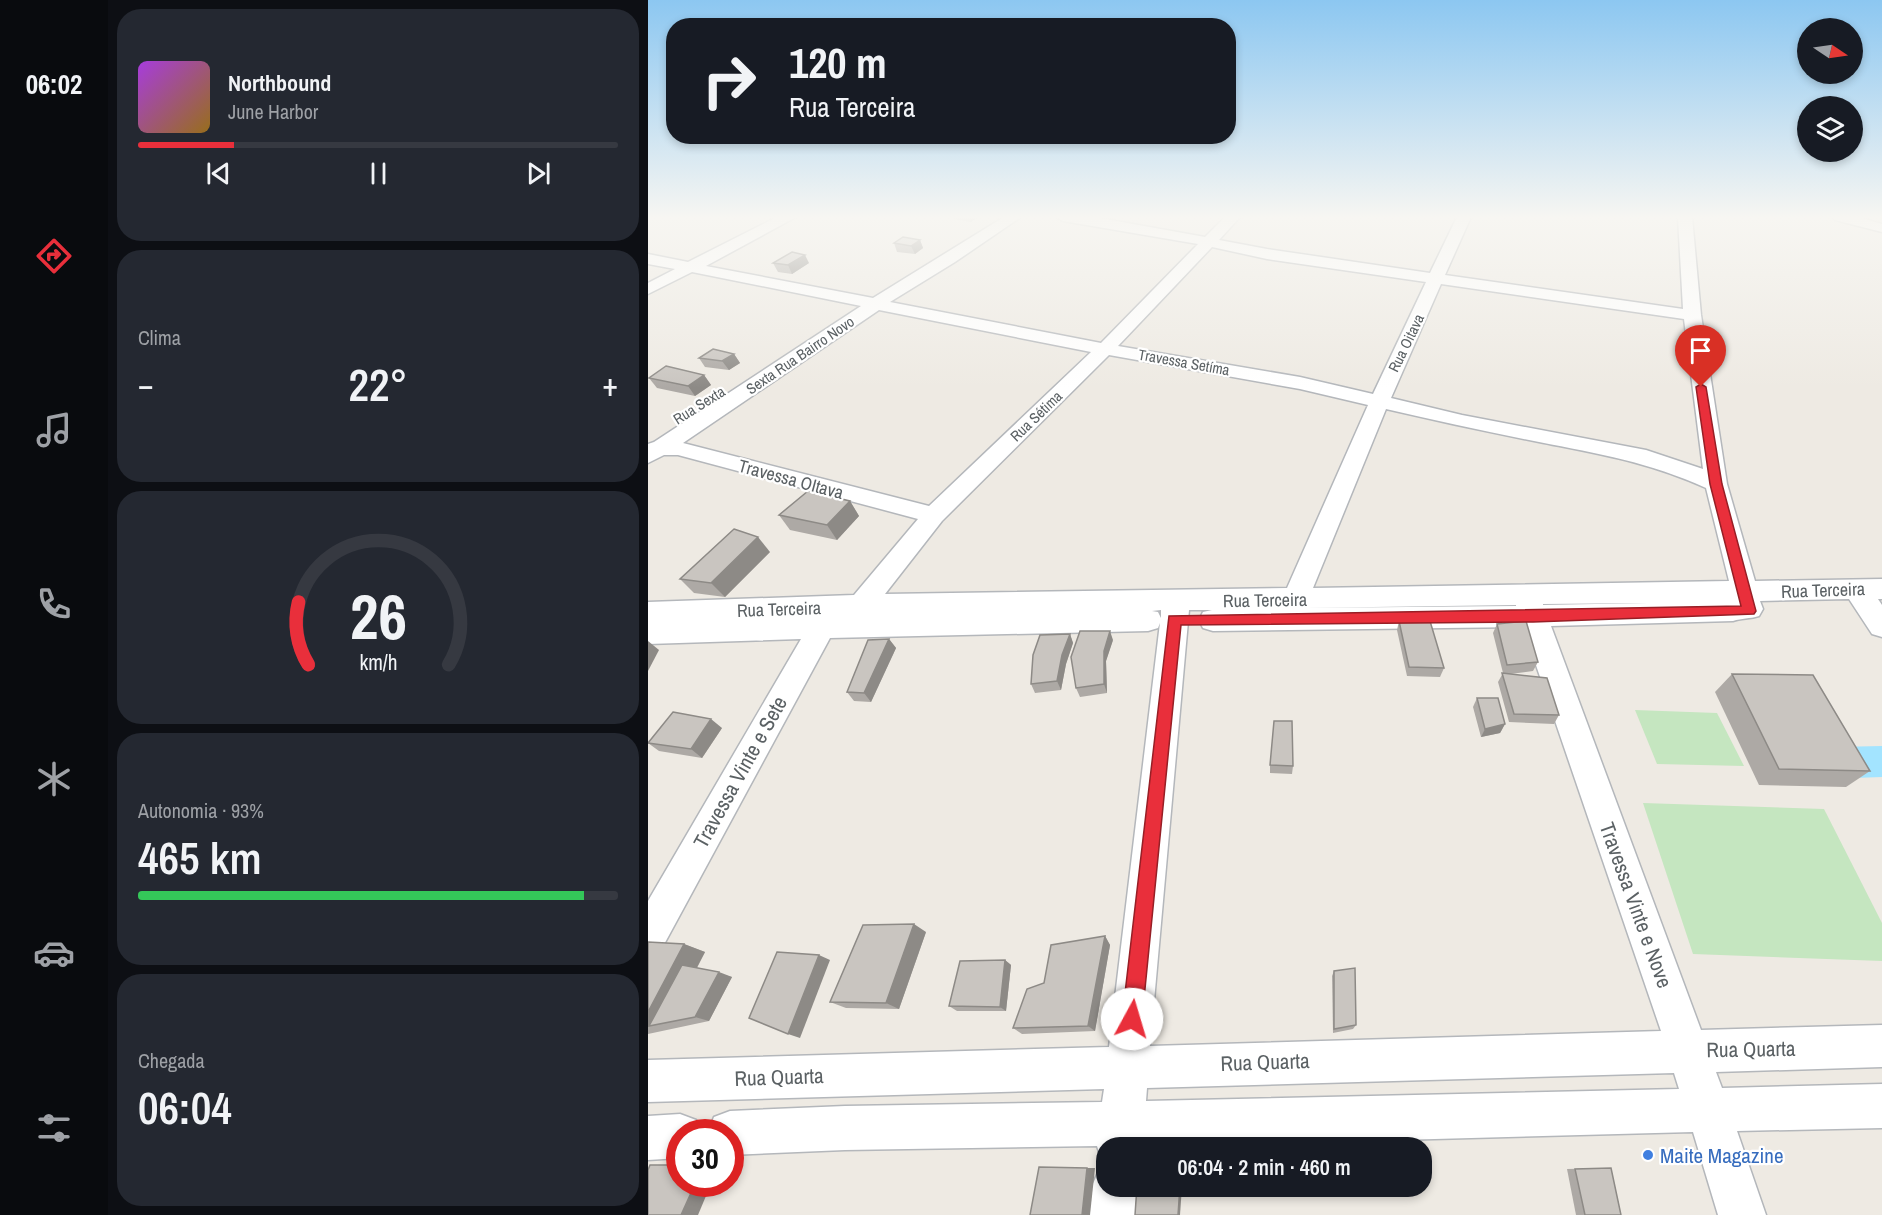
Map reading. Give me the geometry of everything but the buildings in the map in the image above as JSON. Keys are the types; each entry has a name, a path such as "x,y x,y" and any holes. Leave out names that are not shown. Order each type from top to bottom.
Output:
{"street":[{"path":"648,279 663,274"},
{"path":"648,289 673,274"},
{"name":"Travessa Setíma","path":"725,274 1105,349 1300,383 1378,403 1646,457 1683,469 1716,484"},
{"path":"870,302 911,274"},
{"name":"Sexta Rua Bairro Novo","path":"651,448 870,302 919,274"},
{"name":"Rua Sétima","path":"842,616 934,515 1180,274"},
{"path":"1402,274 1692,315"},
{"name":"Rua Oitava","path":"1294,600 1378,403 1439,274"},
{"path":"1689,274 1692,315 1716,484 1746,602"},
{"name":"Travessa OItava","path":"651,448 678,448 934,515"},
{"name":"Rua Terceira","path":"1175,611 1294,600 1530,606"},
{"name":"Rua Terceira","path":"648,612 842,616 1746,602 1874,604"},
{"name":"Travessa Vinte e Nove","path":"1530,606 1688,1050 1706,1111 1742,1215"},
{"path":"1120,1136 1175,611"},
{"name":"Rua Terceira","path":"648,633 842,616"},
{"name":"Travessa Vinte e Sete","path":"648,937 842,616"},
{"name":"Rua Quarta","path":"648,1081 1882,1046"},
{"path":"744,1132 845,1128 1120,1136 1706,1111 1882,1106"},
{"path":"648,1137 666,1136"},
{"path":"1113,1215 1114,1197"}],"green space":[{"path":"1635,710 1717,713 1744,766 1657,764"},
{"path":"1643,803 1824,809 1882,923 1882,961 1693,954"}],"water":[{"path":"1882,746 1882,777 1854,778 1835,747"}],"place":[{"name":"Maite Magazine","path":"1648,1155"}],"route":[{"path":"1132,1019 1174,620 1749,611 1716,484 1701,387"}]}
